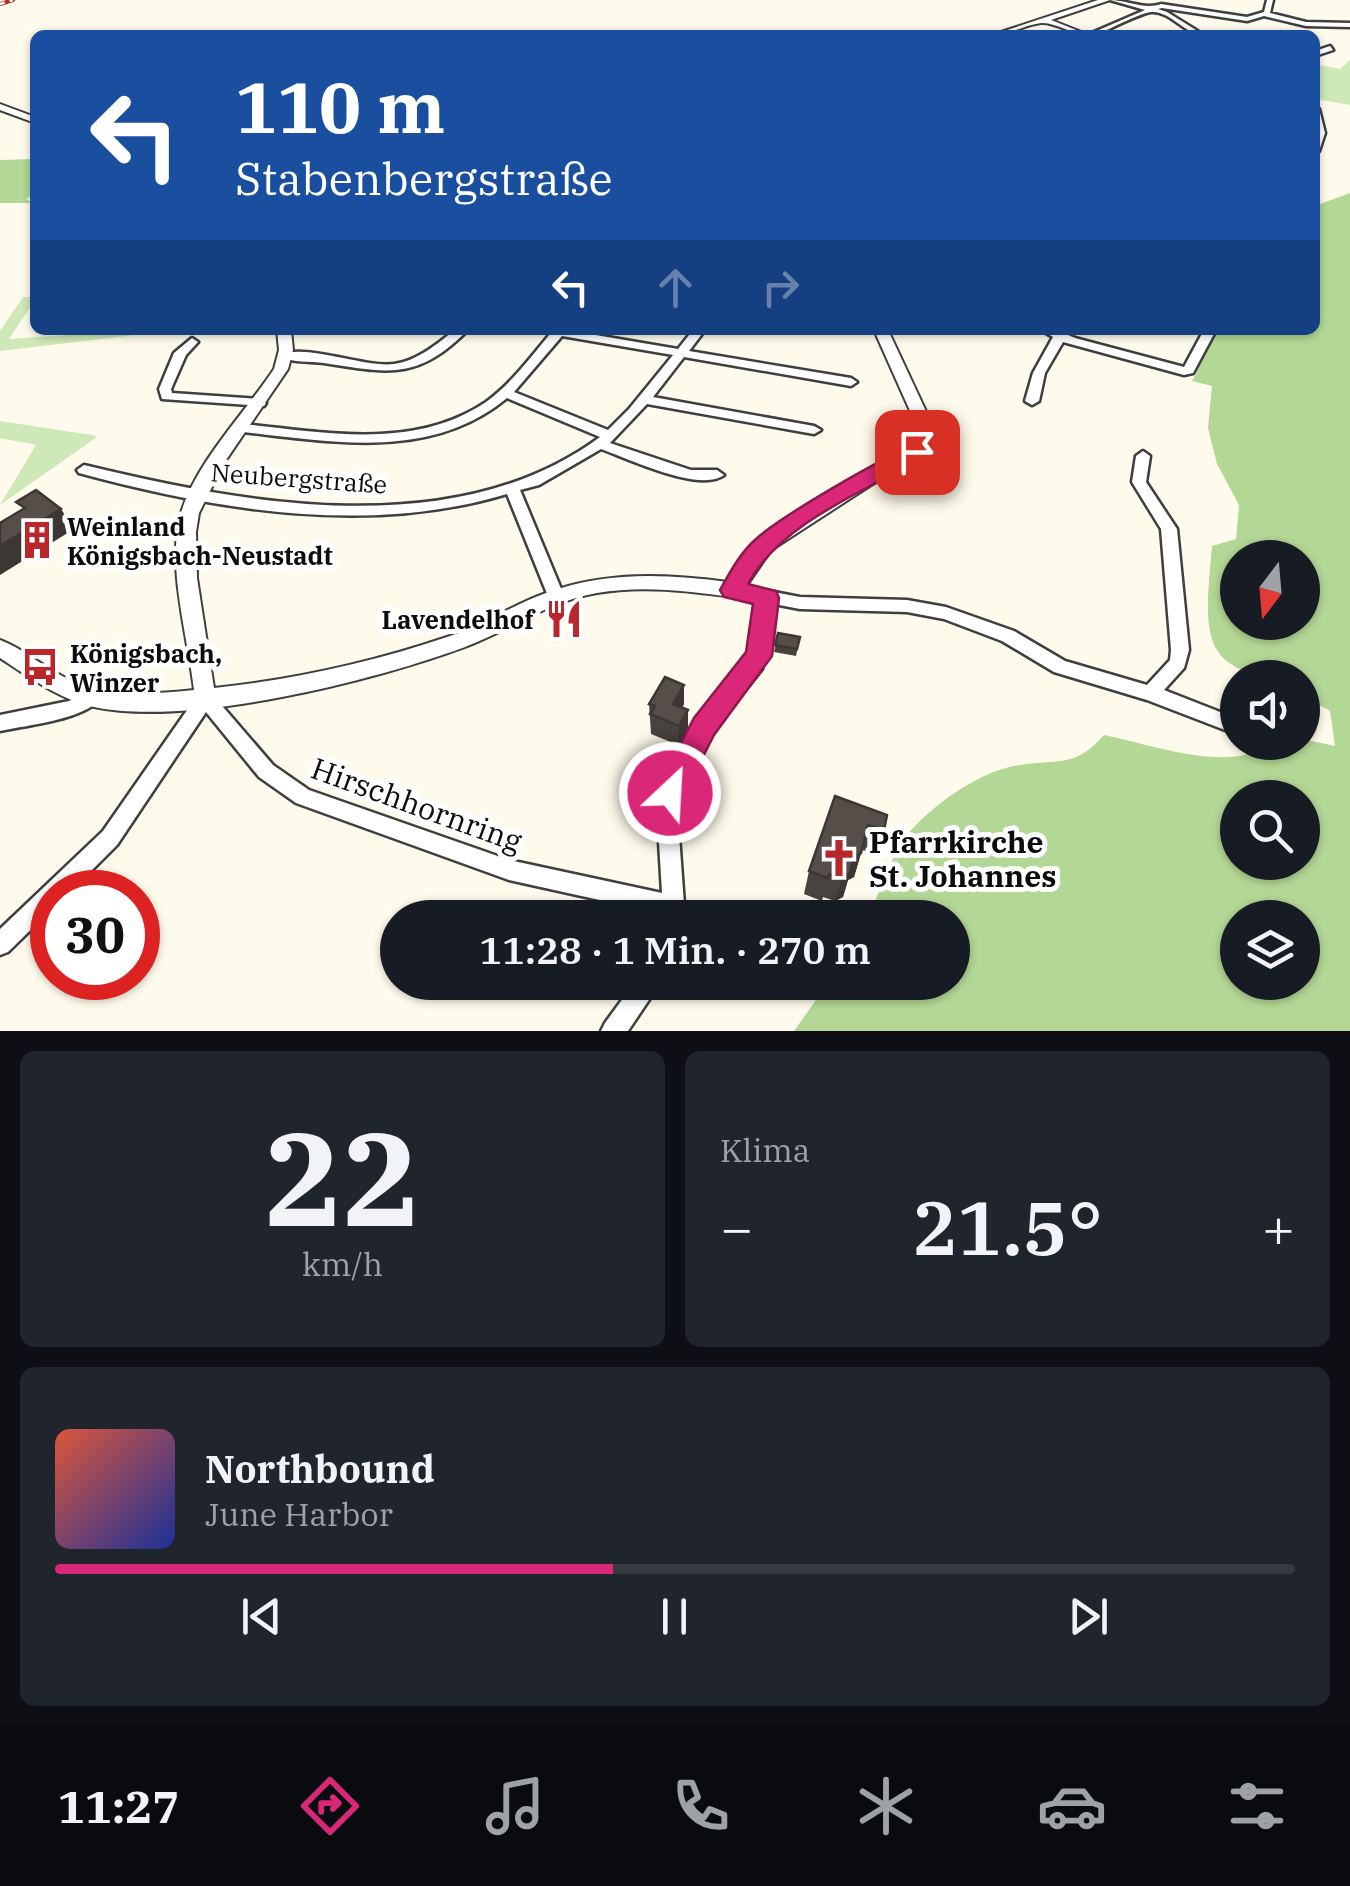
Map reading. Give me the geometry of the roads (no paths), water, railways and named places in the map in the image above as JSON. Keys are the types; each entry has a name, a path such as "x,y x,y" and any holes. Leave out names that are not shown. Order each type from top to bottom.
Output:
{"street":[{"path":"1014,30 1110,0 1243,19 1264,14 1306,24 1350,26"},
{"path":"1264,14 1270,0"},
{"path":"1100,30 1161,5"},
{"path":"1161,5 1194,30"},
{"path":"1050,20 1075,30"},
{"path":"1320,52 1330,48"},
{"path":"0,107 30,118"},
{"path":"78,870 110,838 206,698 186,538 198,496 285,356 284,335"},
{"path":"285,356 390,369 426,359 456,335"},
{"path":"243,428 404,437 468,420 504,394 549,335"},
{"path":"574,335 852,382"},
{"name":"Neubergstraße","path":"84,470 149,488 198,496 384,510 461,502 512,488 572,463 605,440 646,400 695,335"},
{"path":"732,590 764,544 928,443 928,428 902,386 884,335"},
{"path":"1032,401 1055,335"},
{"path":"1066,335 1184,372 1189,370 1207,335"},
{"path":"192,342 177,359 164,389 168,396 259,403"},
{"path":"504,394 690,475 717,475"},
{"path":"646,400 814,430"},
{"path":"1143,456 1141,487 1166,519 1172,538 1180,650 1178,663 1150,693"},
{"path":"512,488 556,596"},
{"path":"0,648 44,676 92,698 132,702 206,698 444,646 556,596 638,582 732,590 800,604 907,606 946,613 1008,636 1060,667 1150,693 1220,720"},
{"name":"Hirschhornring","path":"673,900 668,808 672,782 704,727 756,664 767,598"},
{"path":"0,722 55,713 92,698"},
{"name":"Hirschhornring","path":"206,698 266,771 304,798 509,870 627,900"},
{"path":"0,944 30,916"},
{"path":"613,1031 636,1000"}],"railway":[{"path":"0,4 13,0"}],"place":[{"name":"Weinland Königsbach-Neustadt","path":"37,540"},
{"name":"Lavendelhof","path":"564,619"},
{"name":"Königsbach, Winzer","path":"40,667"},
{"name":"Pfarrkirche St. Johannes","path":"839,858"}]}
